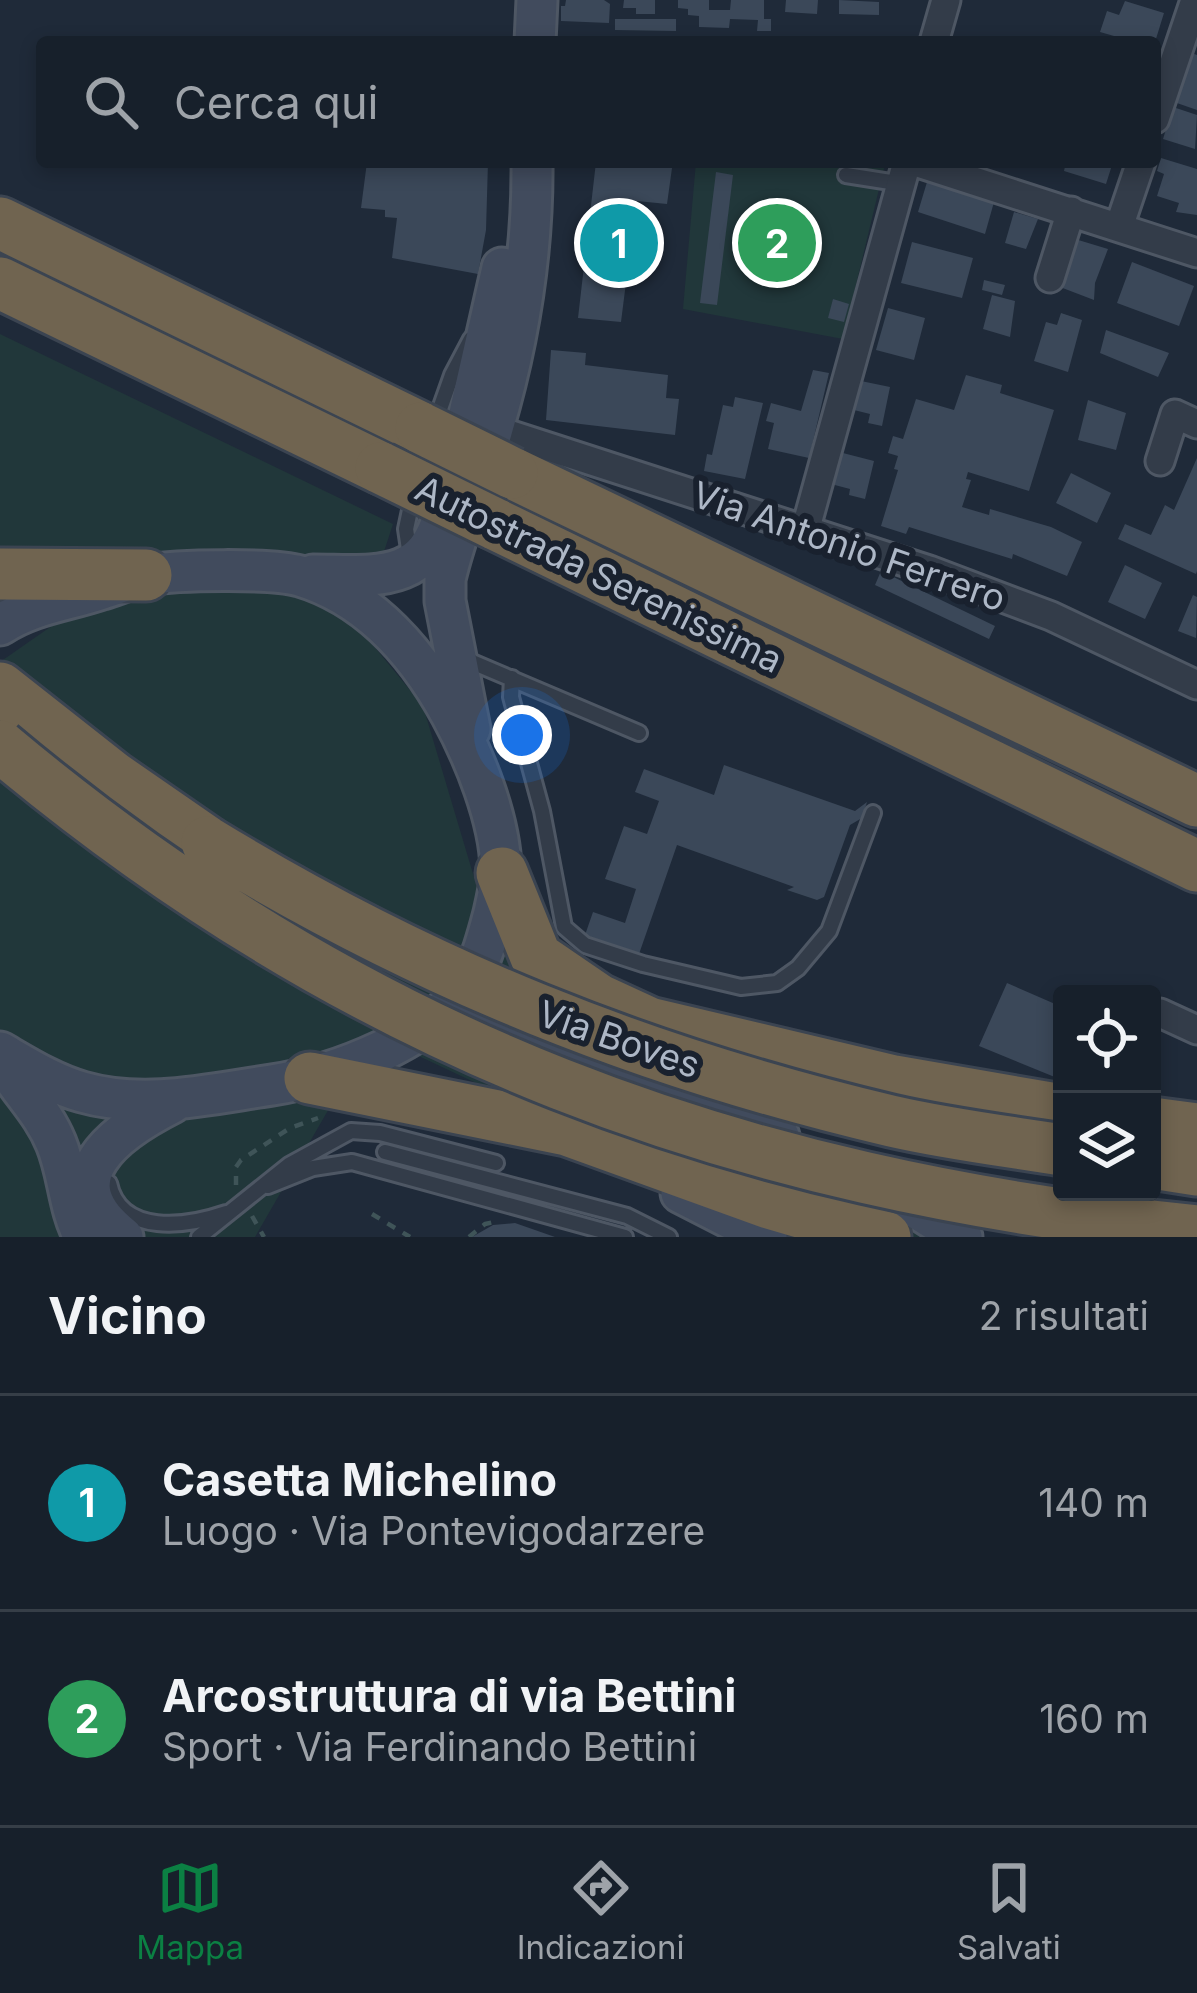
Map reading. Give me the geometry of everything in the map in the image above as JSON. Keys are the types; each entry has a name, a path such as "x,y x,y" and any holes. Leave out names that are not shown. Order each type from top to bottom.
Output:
{"highway":[{"name":"Autostrada Serenissima","path":"0,223 421,428 503,451 1197,801"},
{"name":"Autostrada Serenissima","path":"0,283 1197,866"},
{"path":"0,574 146,575"},
{"name":"Via Boves","path":"0,688 113,777 207,842 307,903 519,1005 625,1045 893,1121 1053,1148"},
{"name":"Via Boves","path":"0,746 196,894 307,963 441,1035 576,1092 737,1148 884,1184 1001,1206 1197,1231"},
{"path":"502,873 536,957 599,1000 649,1023 894,1082 1053,1108"},
{"path":"310,1078 504,1141 567,1130 768,1220 885,1237"},
{"path":"1161,1124 1197,1129"},
{"path":"1161,1164 1197,1170"}],"main road":[{"path":"535,36 537,0"},
{"path":"0,625 57,599 146,575 389,572 413,566 430,549 441,525 527,168"},
{"path":"0,1054 79,1092 182,1099 310,1078 380,1053 418,1030 470,980 489,935 502,873 475,758 446,579 503,451 530,260 528,168"},
{"path":"296,575 348,596 408,647 475,758"},
{"path":"536,957 560,1010 586,1038 714,1108"},
{"path":"470,980 489,1011 522,1034 820,1154 922,1209 962,1237"},
{"path":"0,1054 51,1131 84,1237"},
{"path":"123,1237 106,1224 94,1204 90,1184 103,1149 128,1126 182,1099"}],"street":[{"path":"936,36 946,0"},
{"path":"1161,101 1195,0"},
{"path":"1119,227 1139,168"},
{"path":"805,531 908,169 1071,211 1197,254"},
{"path":"1050,278 1071,211"},
{"path":"1160,461 1175,414 1197,424"},
{"name":"Via Antonio Ferrero","path":"503,451 805,531 929,570 1051,616 1197,685"},
{"path":"1161,1013 1197,1030"}],"lane":[{"path":"846,175 908,169"},
{"path":"453,642 472,662 639,733"},
{"path":"512,678 511,697 542,811 564,926 585,945 699,980 741,987 777,983 798,968 829,931 873,813"},
{"path":"199,1237 290,1165 351,1131 504,1141"},
{"path":"103,1149 111,1193 134,1219 193,1224 231,1211"},
{"path":"385,1153 627,1216 669,1237"},
{"path":"268,1186 313,1168 352,1162 625,1237"}],"path":[{"path":"250,1214 264,1237"},
{"path":"372,1214 410,1237"},
{"path":"469,1237 485,1224 507,1220"}],"green space":[{"path":"695,168 884,168 843,339 683,309"},
{"path":"0,334 393,524 359,628 423,706 485,914 641,1042 954,1221 970,1237 795,1237 372,1034 255,1237 0,1237 0,662 56,623 0,587"}],"building":[{"path":"566,0 604,0 610,4 609,23 561,21"},
{"path":"624,0 655,0 655,14 636,14 636,8 623,8"},
{"path":"678,0 709,0 709,10 730,10 731,0 764,0 764,19 771,19 771,31 757,31 758,20 730,19 729,28 699,27 699,16 678,8"},
{"path":"786,0 818,0 817,14 785,12"},
{"path":"839,0 879,2 879,15 839,14"},
{"path":"1125,1 1164,13 1157,36 1100,32 1107,11 1119,15"},
{"path":"615,19 676,19 676,31 615,30"},
{"path":"1189,52 1197,55 1197,110 1174,102"},
{"path":"1173,107 1197,115 1195,149 1163,139"},
{"path":"1161,158 1197,169 1197,215 1176,212 1179,203 1157,196 1164,174 1157,171"},
{"path":"366,168 488,168 486,230 478,274 392,258 397,218 385,217 385,210 361,208"},
{"path":"595,168 672,168 667,204 637,201 633,233 650,236 648,253 630,251 621,322 578,318"},
{"path":"1065,168 1111,168 1106,184"},
{"path":"716,172 733,175 717,305 700,303"},
{"path":"927,182 994,202 985,234 918,212"},
{"path":"1014,212 1038,219 1026,249 1005,243"},
{"path":"1075,239 1108,249 1094,300 1060,287"},
{"path":"912,242 973,258 962,298 901,283"},
{"path":"1132,262 1194,286 1179,326 1117,303"},
{"path":"984,280 1005,285 1002,295 982,290"},
{"path":"992,295 1015,301 1010,337 983,329"},
{"path":"833,299 849,304 844,322 828,318"},
{"path":"888,308 925,318 914,360 876,350"},
{"path":"1061,313 1082,320 1068,372 1034,361 1046,322 1057,325"},
{"path":"1106,330 1169,353 1158,377 1100,353"},
{"path":"551,350 586,353 585,365 668,375 666,398 679,399 675,435 546,420"},
{"path":"813,370 829,373 809,458 768,449 774,423 766,421 771,403 801,411"},
{"path":"966,375 1002,385 1000,393 1054,410 1029,491 968,472 966,479 971,480 962,507 989,515 990,509 1051,527 1082,542 1067,576 1013,554 1012,559 909,527 906,534 881,526 898,470 894,469 898,456 888,453 893,436 903,439 916,399 954,410"},
{"path":"861,381 890,387 882,426 868,423 870,414 850,409 855,385"},
{"path":"735,397 763,403 745,479 704,471 723,405 733,407"},
{"path":"1088,400 1126,413 1116,450 1078,440"},
{"path":"839,452 874,461 865,499 831,484"},
{"path":"1197,458 1196,574 1118,539 1125,524 1151,535 1165,505 1174,510"},
{"path":"1071,473 1111,493 1097,523 1056,503"},
{"path":"1125,565 1162,583 1145,619 1108,602"},
{"path":"881,571 995,626 989,639 875,585"},
{"path":"1193,595 1197,597 1196,638 1178,631"},
{"path":"724,765 855,811 867,802 862,818 850,825 824,897 817,900 787,890 794,887 677,845 639,954 585,935 593,912 625,923 636,889 605,879 624,826 647,834 659,801 635,792 644,769 714,795"},
{"path":"1007,983 1053,1003 1053,1076 979,1046"},
{"path":"515,1223 555,1237 472,1237 493,1225"}],"place":[{"name":"Casetta Michelino","path":"619,243"},
{"name":"Arcostruttura di via Bettini","path":"777,243"}]}
